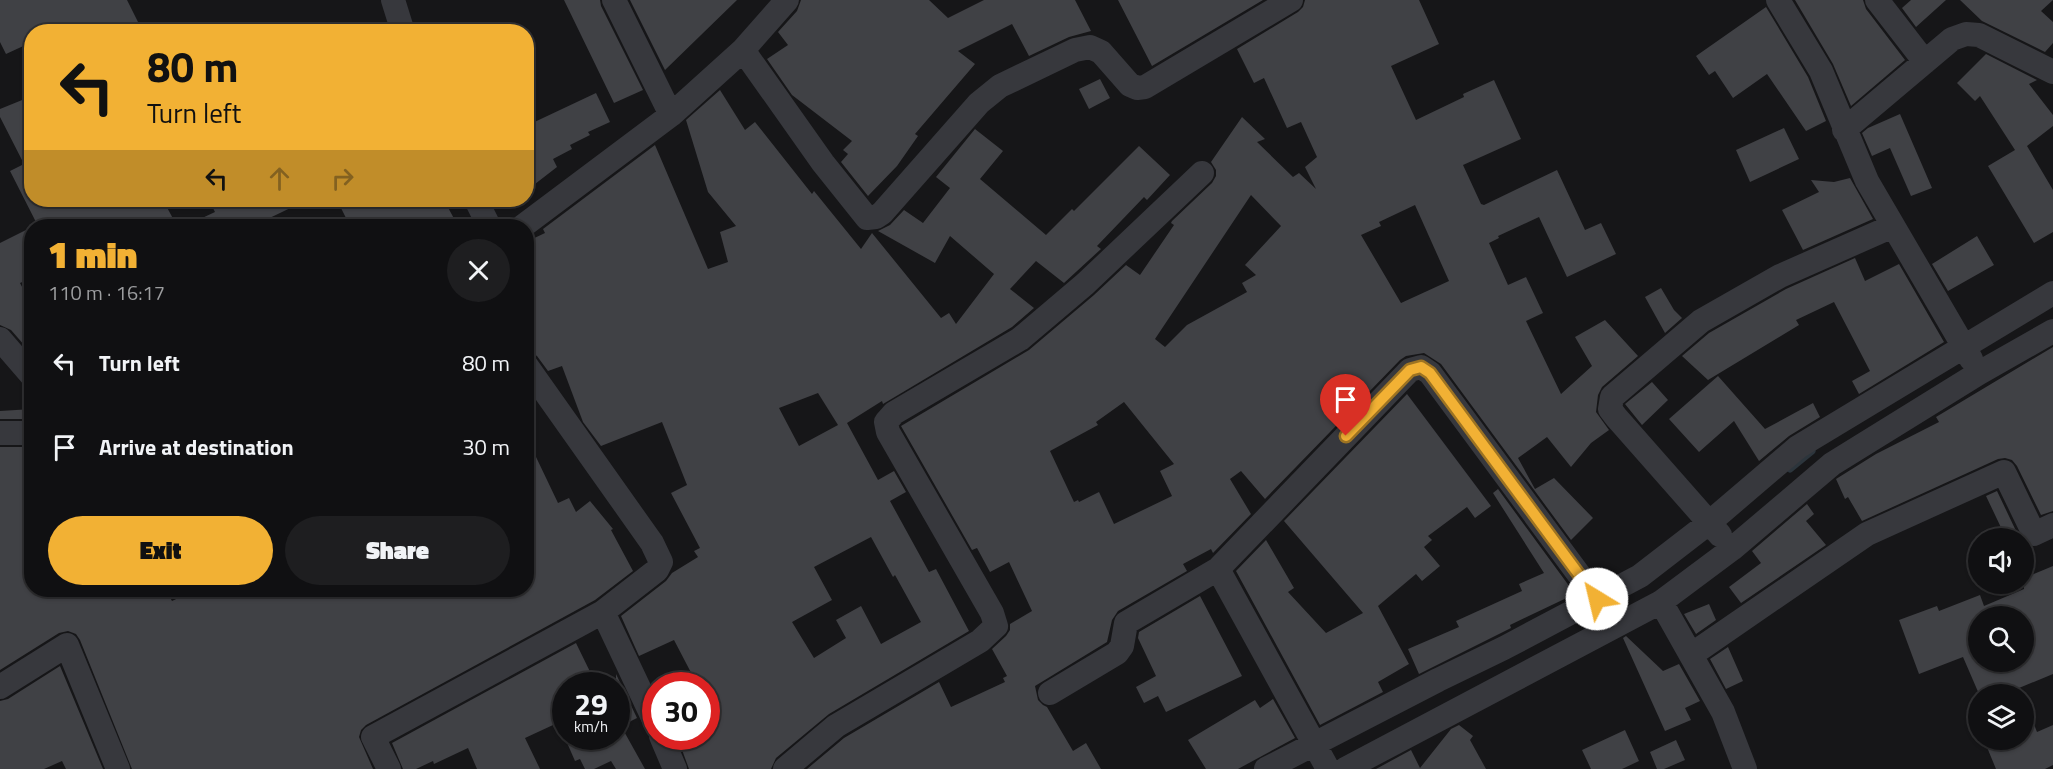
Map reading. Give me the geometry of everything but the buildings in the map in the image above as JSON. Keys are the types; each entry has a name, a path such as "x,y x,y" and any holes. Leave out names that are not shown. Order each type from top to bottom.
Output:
{"street":[{"path":"393,0 400,24"},
{"path":"614,0 671,115"},
{"path":"532,219 671,115 742,50 787,0"},
{"path":"742,50 823,163 867,218 876,217 882,213 979,103 1000,86 1075,50 1090,47 1101,52 1130,85 1137,88 1145,87 1292,0"},
{"path":"1778,0 1821,71 1867,181 1979,373"},
{"path":"1877,0 1925,62"},
{"path":"1845,130 1952,39 1966,33 1979,35 2053,72"},
{"path":"785,769 836,726 980,640 996,626 992,613 888,432 886,422 894,413 1020,339 1085,284 1202,173"},
{"path":"1732,549 1616,417 1610,409 1612,397 1701,321 1780,276 1893,226"},
{"path":"1266,769 1640,576 1710,522 1798,447 2053,293"},
{"path":"1345,769 1661,602 1732,549 1832,464 1979,373 2053,331"},
{"path":"0,339 24,367"},
{"path":"1050,693 1117,653 1122,646 1126,623 1218,569 1410,370 1421,367 1430,373 1597,599"},
{"path":"389,769 373,737 603,612 657,570 661,561 652,543 534,376"},
{"path":"0,433 24,433"},
{"path":"1691,655 1867,534 2004,472 2034,534 2053,525"},
{"path":"1218,569 1328,769"},
{"path":"1661,602 1723,712 1744,769"},
{"path":"603,612 642,694"},
{"path":"0,687 67,645 118,769"},
{"path":"1504,648 1518,679"},
{"path":"667,750 675,769"}],"waterway":[{"path":"1790,469 1812,451"}],"route":[{"path":"1346,436 1410,370 1421,367 1430,373 1597,599"}]}
